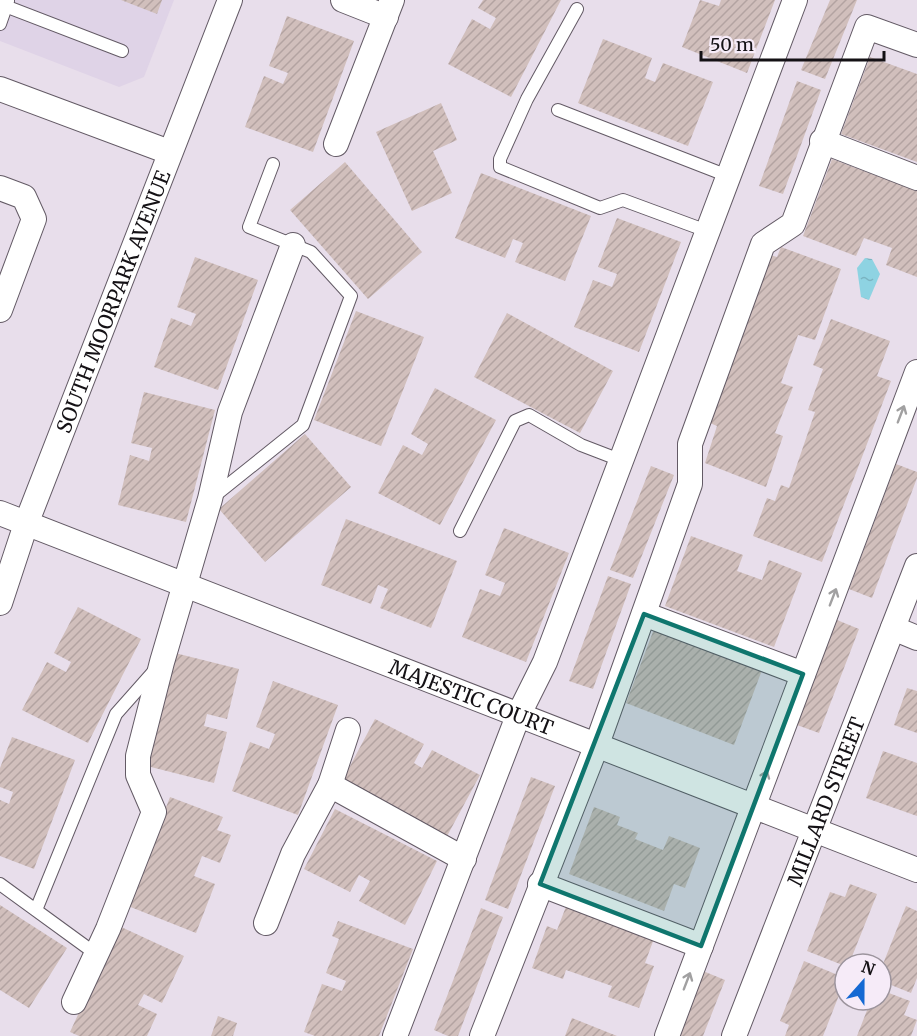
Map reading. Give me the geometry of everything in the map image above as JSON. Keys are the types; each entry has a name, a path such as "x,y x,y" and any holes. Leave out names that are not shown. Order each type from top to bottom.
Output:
{"street":[{"name":"SOUTH MOORPARK AVENUE","path":"0,603 26,524 230,0"},
{"path":"336,144 389,8 343,0"},
{"path":"396,1036 518,716 545,662 795,0"},
{"path":"482,1036 540,884 596,747 644,614 690,484 690,444 763,244 793,224 822,141 867,27 917,45"},
{"path":"0,89 169,152"},
{"path":"822,141 917,178"},
{"path":"0,188 24,197 34,219 0,310"},
{"path":"74,1002 154,812 138,775 138,756 162,662 210,499 230,412 293,245"},
{"path":"667,1036 917,372"},
{"name":"MAJESTIC COURT","path":"0,513 596,747 917,870"},
{"name":"MILLARD STREET","path":"734,1036 917,566"},
{"path":"644,614 803,674"},
{"path":"893,628 917,638"},
{"path":"266,923 293,854 330,785 348,730"},
{"path":"330,785 464,859"},
{"path":"540,884 701,946"}],"lane":[{"path":"0,24 5,4 122,51"},
{"path":"577,9 527,99 500,159 500,167 600,208 623,200 707,231"},
{"path":"558,110 728,176"},
{"path":"210,499 303,425 351,296 311,252 249,227 273,164"},
{"path":"460,531 515,421 530,415 580,445 620,460"},
{"path":"36,910 116,714 162,662"},
{"path":"0,884 96,954"}],"highlighted area":[{"path":"644,614 803,674 701,946 540,884"}],"shaded area":[{"path":"0,0 174,0 144,77 119,87 0,41"}],"water":[{"path":"865,258 872,259 880,274 869,300 861,297 857,268"}],"building":[{"path":"121,0 162,0 157,14"},
{"path":"483,0 561,0 511,97 448,64 472,19 490,29 496,18 478,8"},
{"path":"700,0 719,6 721,0 775,0 747,73 682,47"},
{"path":"830,0 857,0 825,79 801,70"},
{"path":"287,16 354,41 313,152 245,127 264,76 283,84 288,73 269,66"},
{"path":"603,39 652,58 645,78 655,82 663,63 713,82 688,146 578,103"},
{"path":"870,57 917,74 917,162 841,134"},
{"path":"797,81 821,90 783,194 759,186"},
{"path":"441,103 457,140 433,151 452,193 412,211 376,132"},
{"path":"832,159 917,191 917,277 886,265 892,248 864,238 856,256 803,236"},
{"path":"345,162 422,252 368,299 290,210"},
{"path":"481,173 591,216 565,281 515,262 523,243 513,239 505,258 455,238"},
{"path":"617,218 681,242 639,352 574,327 593,280 612,287 617,274 598,267"},
{"path":"781,247 841,269 815,340 798,335 781,383 793,387 775,433 783,436 766,487 705,463 717,426 710,423 770,255 777,257"},
{"path":"195,257 258,280 218,390 154,367 171,318 191,326 196,314 177,307"},
{"path":"356,311 424,337 381,446 314,420"},
{"path":"507,313 613,371 580,433 474,377"},
{"path":"831,319 890,341 877,376 891,381 822,562 753,536 767,498 775,501 781,485 789,488 815,412 808,410 823,369 813,365"},
{"path":"435,388 496,420 440,525 378,493 403,445 422,455 428,444 411,434"},
{"path":"144,392 215,410 186,522 118,505 130,455 149,461 152,448 131,443"},
{"path":"305,434 351,487 265,562 219,509"},
{"path":"896,464 917,472 917,478 872,598 849,589"},
{"path":"651,466 674,475 633,578 610,570"},
{"path":"346,519 457,561 431,628 380,608 388,589 378,585 371,604 321,585"},
{"path":"504,528 569,553 526,662 462,637 480,589 500,596 505,583 485,575"},
{"path":"691,536 743,555 737,571 762,580 769,560 802,573 774,647 665,606"},
{"path":"608,576 631,584 593,689 569,681"},
{"path":"78,607 141,639 88,743 22,710 47,662 66,672 71,662 54,653"},
{"path":"837,620 859,629 819,733 797,725"},
{"path":"654,629 762,670 734,745 626,703"},
{"path":"171,652 239,669 227,719 207,714 204,726 227,732 214,783 143,765"},
{"path":"273,681 338,705 298,815 232,791 250,742 269,749 275,734 256,727"},
{"path":"907,688 917,691 917,733 894,725"},
{"path":"375,719 424,744 414,763 422,768 432,750 480,775 446,838 341,783"},
{"path":"12,737 75,760 34,869 0,856 0,800 9,804 13,792 0,787 0,768"},
{"path":"883,751 917,763 917,816 866,798"},
{"path":"531,777 555,786 508,909 485,900"},
{"path":"170,797 223,817 217,830 231,835 220,863 202,856 194,876 215,884 196,933 128,906"},
{"path":"594,807 620,817 617,825 638,833 635,839 663,850 669,836 700,848 685,888 674,884 664,911 569,874"},
{"path":"335,809 437,861 405,925 359,901 370,881 359,875 350,892 304,869"},
{"path":"850,884 877,894 854,952 833,952 833,961 807,951 830,892 845,897"},
{"path":"567,904 655,936 645,963 654,966 639,1008 608,997 612,986 566,970 563,979 532,968 547,926 557,930"},
{"path":"0,905 67,948 29,1008 0,990"},
{"path":"906,906 917,911 917,978 911,993 893,986 893,952 888,952"},
{"path":"481,908 503,917 458,1036 448,1036 434,1030"},
{"path":"338,921 413,949 379,1036 315,1036 304,1032 322,984 342,991 346,981 326,973 339,939 332,936"},
{"path":"119,926 184,956 162,1003 144,994 138,1005 157,1014 147,1036 79,1036 70,1032"},
{"path":"804,961 833,973 833,1011 823,1036 785,1036 789,1025 780,1021"},
{"path":"703,971 725,980 703,1036 678,1036"},
{"path":"893,995 910,1001 904,1015 917,1020 911,1036 857,1036 866,1012 893,1012"},
{"path":"218,1016 237,1023 233,1036 211,1036"},
{"path":"572,1018 617,1036 565,1036"}]}
